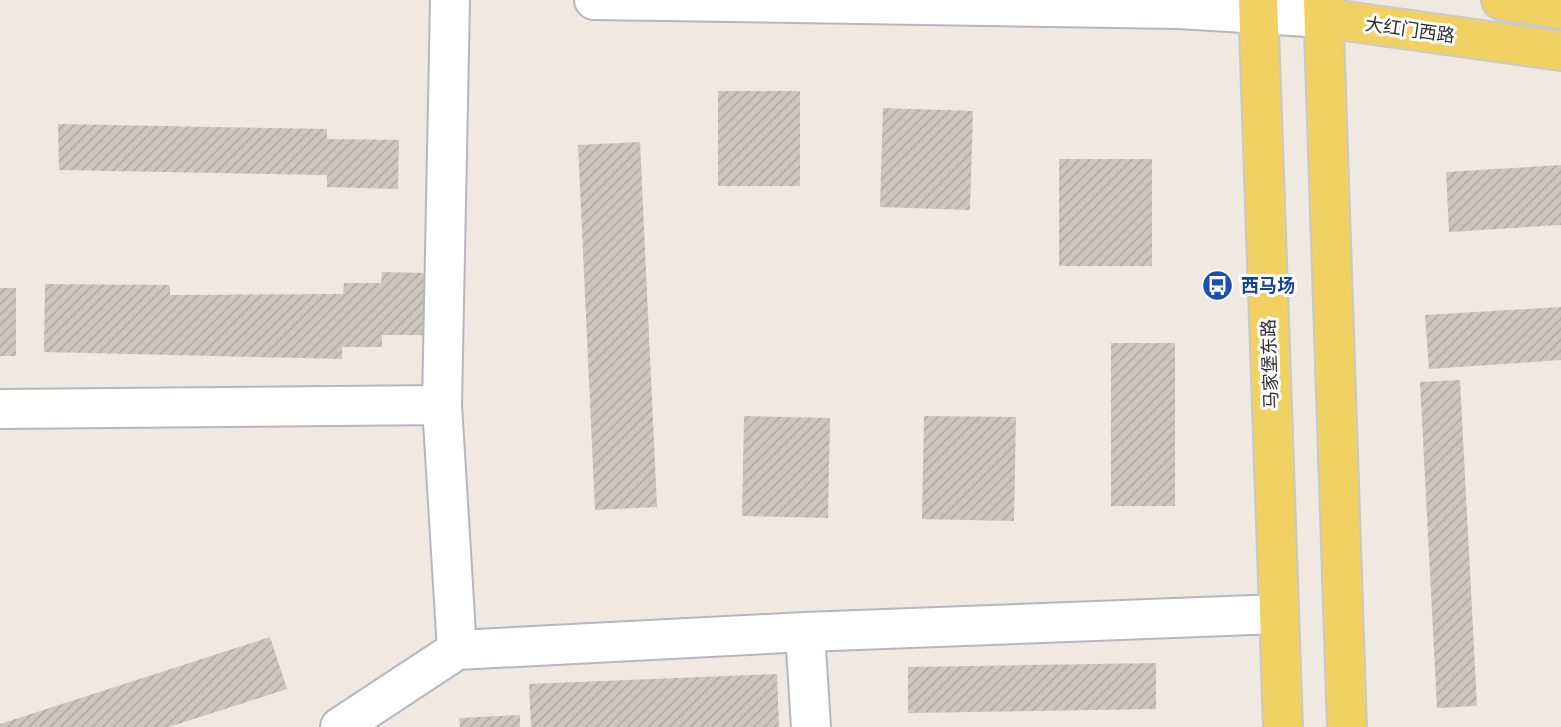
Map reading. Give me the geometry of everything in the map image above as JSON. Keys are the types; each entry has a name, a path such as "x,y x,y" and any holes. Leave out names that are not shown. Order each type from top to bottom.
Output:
{"main road":[{"path":"1502,0 1561,9"},
{"name":"马家堡东路","path":"1258,7 1283,727"},
{"path":"1323,9 1347,727"},
{"name":"大红门西路","path":"1323,9 1561,51"}],"street":[{"path":"450,0 443,405 457,650"},
{"name":"大红门西路","path":"594,0 1323,9"},
{"path":"0,409 443,405"},
{"path":"340,727 457,650 805,632 1278,614"},
{"path":"805,632 811,727"}],"building":[{"path":"718,91 800,91 800,186 718,186"},
{"path":"883,108 973,111 970,210 880,207"},
{"path":"58,124 327,129 327,139 399,140 398,189 327,187 327,175 59,170"},
{"path":"640,142 657,507 595,510 578,145"},
{"path":"1059,159 1152,159 1152,266 1059,266"},
{"path":"1561,165 1561,225 1449,232 1446,172"},
{"path":"382,272 425,273 423,335 382,335 382,347 342,347 342,359 44,352 45,284 170,285 170,295 343,294 344,283 381,283"},
{"path":"0,288 16,288 16,356 0,356"},
{"path":"1561,307 1561,360 1429,369 1425,315"},
{"path":"1111,343 1175,343 1175,506 1111,506"},
{"path":"1460,380 1477,706 1437,708 1420,382"},
{"path":"744,416 830,418 828,518 742,516"},
{"path":"924,416 1016,417 1014,521 922,519"},
{"path":"270,637 287,689 169,727 0,727 0,724"},
{"path":"1156,663 1156,709 908,713 908,667"},
{"path":"777,674 779,727 531,727 529,684"},
{"path":"520,715 520,727 460,727 459,718"}],"place":[{"name":"西马场","path":"1218,286"}]}
